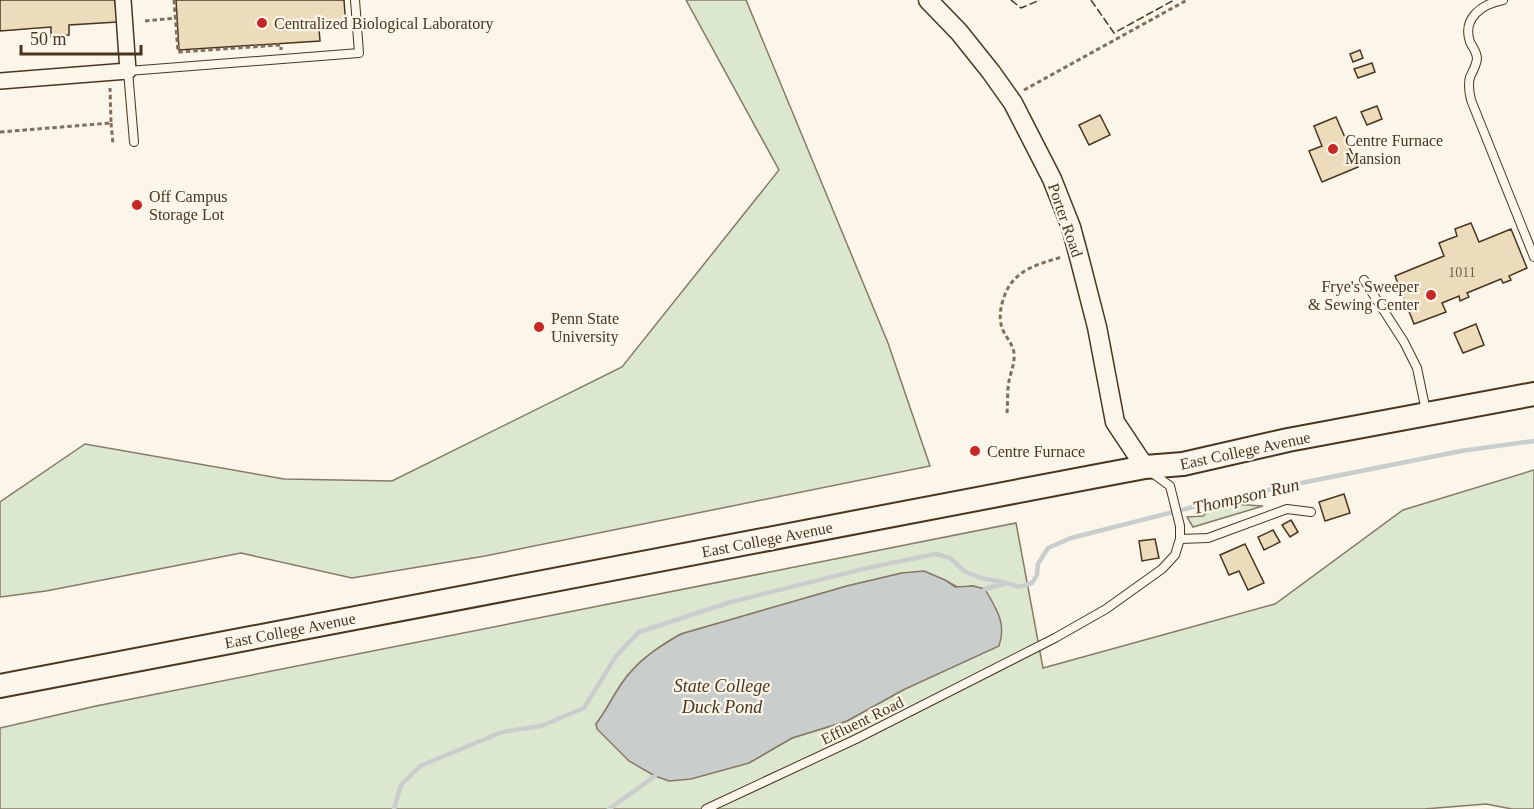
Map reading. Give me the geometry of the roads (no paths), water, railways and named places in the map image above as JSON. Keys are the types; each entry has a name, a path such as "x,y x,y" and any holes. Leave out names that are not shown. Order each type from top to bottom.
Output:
{"main road":[{"name":"East College Avenue","path":"0,686 1145,468 1183,464 1288,441 1534,394"}],"street":[{"path":"0,81 128,71 123,0"},
{"name":"Porter Road","path":"928,0 959,32 991,72 1033,139 1052,179 1071,227 1078,253 1097,327 1115,422 1145,468"}],"lane":[{"path":"134,142 128,71 359,53 355,0"},
{"path":"1503,0 1491,2 1479,9 1471,18 1468,29 1477,55 1468,87 1471,100 1534,257"},
{"path":"1364,280 1404,342 1417,368 1427,416"},
{"path":"1145,468 1170,486 1179,521 1180,538 1208,538 1287,508 1311,512"},
{"name":"Effluent Road","path":"705,809 856,740 1106,609 1162,569 1175,555 1180,538"}],"water":[{"name":"State College Duck Pond","path":"924,571 955,587 973,586 985,589 1001,623 999,646 903,690 847,721 792,738 749,763 691,779 669,781 655,776 629,761 597,729 596,724 634,668 648,655 681,634 847,586 902,573"}],"waterway":[{"name":"Thompson Run","path":"985,589 1007,583 1019,587 1032,583 1037,575 1038,564 1048,548 1071,538 1205,504 1301,483 1461,451 1534,441"},
{"path":"394,809 401,785 420,766 502,732 541,726 584,708 616,656 639,632 731,602 867,568 936,554 950,558 964,571 981,578 1007,583"},
{"path":"609,809 655,776"}],"place":[{"name":"Centralized Biological Laboratory","path":"262,23"},
{"name":"Centre Furnace Mansion","path":"1333,149"},
{"name":"Off Campus Storage Lot","path":"137,205"},
{"name":"Frye's Sweeper & Sewing Center","path":"1431,295"},
{"name":"Penn State University","path":"539,327"},
{"name":"Centre Furnace","path":"975,451"}]}
